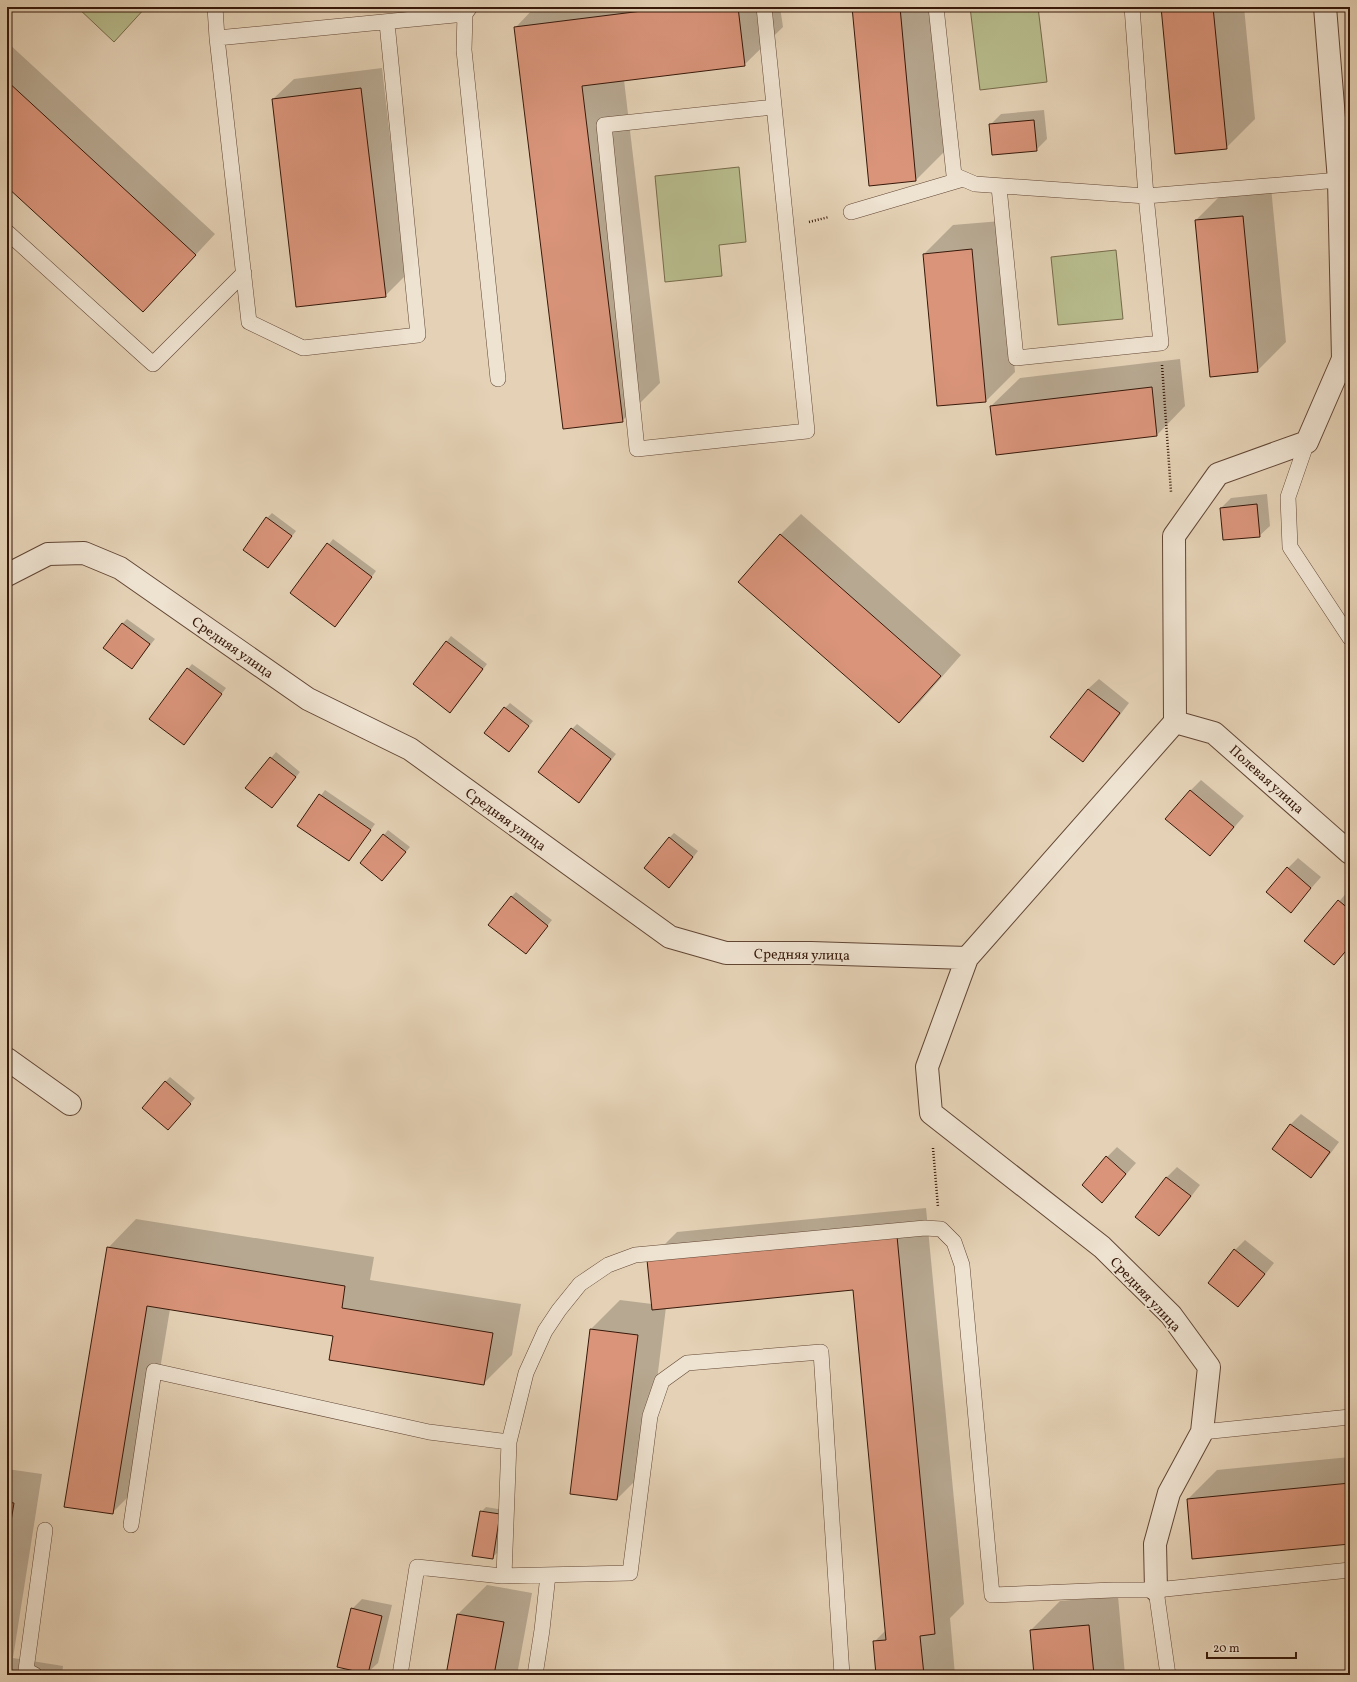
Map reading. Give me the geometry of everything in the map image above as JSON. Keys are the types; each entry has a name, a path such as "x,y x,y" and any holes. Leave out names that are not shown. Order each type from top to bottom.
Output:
{"street":[{"path":"967,958 1175,722 1174,536 1218,474 1307,442 1343,359 1338,180 1324,7"},
{"name":"Средняя улица","path":"7,575 48,554 84,553 120,568 308,699 410,749 670,937 726,953 811,953 967,958 927,1067 931,1113 1102,1247 1171,1315 1209,1367 1202,1432 1170,1493 1155,1544 1156,1590"},
{"name":"Полевая улица","path":"1175,722 1214,733 1350,853"},
{"path":"7,1058 70,1104"}],"lane":[{"path":"215,7 217,38 249,322 303,348 418,335 386,23"},
{"path":"764,7 807,432 637,449 604,125 774,107"},
{"path":"936,7 954,175 963,179 975,184 1146,196 1338,180"},
{"path":"999,186 1016,358 1161,343 1146,196 1132,7"},
{"path":"217,38 386,23 468,10 464,50 498,379"},
{"path":"851,212 963,179"},
{"path":"7,232 153,364 244,273"},
{"path":"1307,442 1288,497 1290,547 1350,638"},
{"path":"504,1576 509,1442 526,1373 545,1331 559,1310 580,1284 608,1265 635,1255 925,1228 941,1229 954,1242 962,1266 992,1595 1112,1590 1156,1590 1350,1570"},
{"path":"400,1675 417,1568 504,1576 630,1573 650,1416 662,1381 688,1363 822,1352 842,1675"},
{"path":"131,1526 154,1371 429,1432 509,1442"},
{"path":"1202,1432 1350,1416"},
{"path":"35,1675 26,1670 45,1530"},
{"path":"535,1675 548,1575"},
{"path":"1156,1590 1168,1675"}],"path":[{"path":"786,228 851,212"},
{"path":"1161,343 1174,536"},
{"path":"935,1177 941,1229"}],"green space":[{"path":"77,7 146,7 114,42"},
{"path":"970,7 1038,7 1047,82 980,90"},
{"path":"739,167 746,242 719,245 722,276 665,282 655,176"},
{"path":"1116,250 1123,319 1058,325 1051,257"}],"building":[{"path":"674,7 738,7 745,66 582,86 623,422 563,429 514,27"},
{"path":"852,7 900,7 916,181 869,186"},
{"path":"1161,7 1213,7 1227,149 1175,154"},
{"path":"7,81 196,255 143,312 7,187"},
{"path":"361,88 386,297 296,307 272,99"},
{"path":"1034,120 1037,151 992,155 989,124"},
{"path":"1243,216 1258,372 1210,377 1195,220"},
{"path":"972,249 986,402 937,406 923,254"},
{"path":"1152,387 1157,436 996,455 990,406"},
{"path":"1257,504 1260,537 1223,540 1220,508"},
{"path":"266,517 292,536 268,568 243,550"},
{"path":"780,534 941,676 899,723 738,582"},
{"path":"327,543 372,577 335,627 290,593"},
{"path":"122,623 150,644 132,669 103,648"},
{"path":"446,641 483,669 450,713 413,684"},
{"path":"187,668 222,694 184,745 149,719"},
{"path":"1088,689 1120,713 1083,762 1050,737"},
{"path":"504,707 529,726 509,752 484,733"},
{"path":"571,728 611,759 579,803 538,772"},
{"path":"270,757 296,777 272,808 245,788"},
{"path":"1190,790 1234,827 1210,856 1165,819"},
{"path":"319,794 371,830 349,861 297,826"},
{"path":"383,834 406,852 382,881 360,863"},
{"path":"669,837 693,857 669,888 644,868"},
{"path":"1287,867 1311,888 1291,913 1266,892"},
{"path":"511,896 548,926 526,954 488,925"},
{"path":"1338,900 1350,910 1350,946 1334,965 1304,941"},
{"path":"165,1081 191,1104 168,1130 142,1108"},
{"path":"1290,1124 1330,1152 1311,1178 1272,1149"},
{"path":"1106,1156 1126,1174 1102,1203 1082,1185"},
{"path":"1166,1177 1191,1196 1159,1236 1135,1217"},
{"path":"897,1236 935,1634 920,1636 924,1675 876,1675 873,1641 886,1640 853,1290 652,1310 647,1260"},
{"path":"107,1247 345,1286 342,1308 493,1333 484,1385 329,1360 333,1336 147,1306 113,1514 64,1507"},
{"path":"1234,1249 1265,1274 1238,1307 1208,1283"},
{"path":"590,1329 638,1335 617,1500 570,1494"},
{"path":"1350,1483 1350,1544 1192,1559 1187,1499"},
{"path":"7,1502 14,1503 7,1546"},
{"path":"480,1511 500,1514 493,1559 472,1556"},
{"path":"351,1608 382,1616 368,1674 337,1667"},
{"path":"457,1614 504,1622 494,1675 446,1675"},
{"path":"1089,1625 1094,1675 1034,1675 1030,1630"}]}
